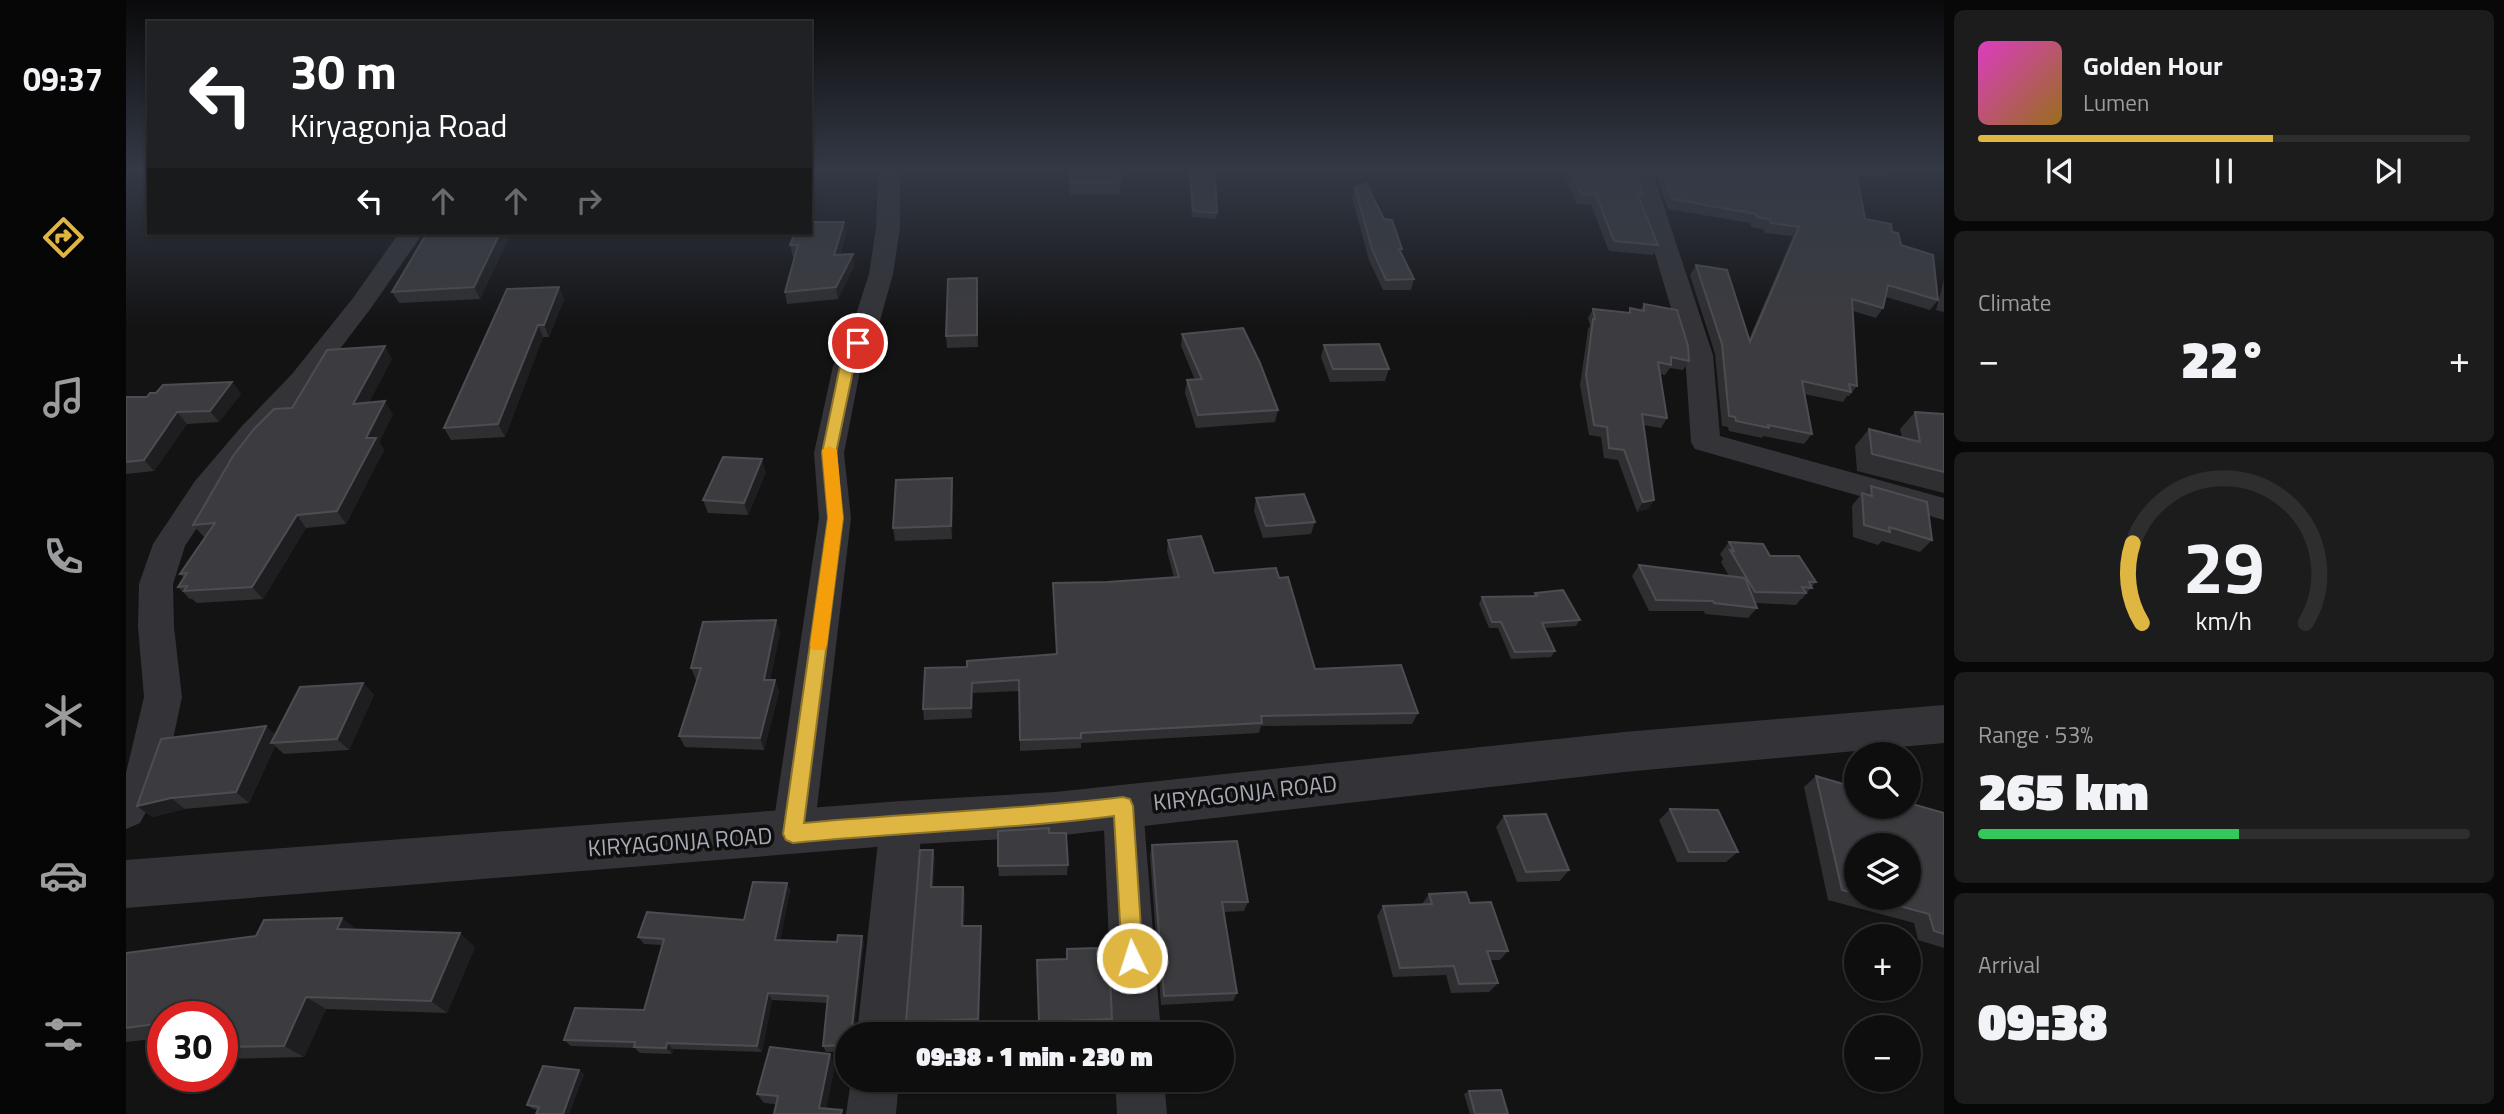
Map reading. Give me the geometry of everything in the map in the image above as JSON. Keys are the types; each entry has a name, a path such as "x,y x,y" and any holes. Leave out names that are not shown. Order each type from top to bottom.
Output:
{"street":[{"path":"793,834 835,518 829,453 847,366 866,324 881,274 888,222"},
{"path":"1657,222 1699,355 1706,442 1944,509"},
{"path":"126,810 145,777 163,697 156,626 156,584 169,544 206,489 252,433 302,380 362,303 410,235"},
{"name":"KIRYAGONJA ROAD","path":"126,884 793,834 901,823 1055,814 1679,746 1944,724"},
{"path":"1123,806 1136,1022"},
{"path":"881,1022 901,823"},
{"path":"871,1114 874,1092"},
{"path":"1141,1092 1142,1114"}],"building":[{"path":"812,222 844,222 834,255 853,254 836,287 785,292 798,245 790,245 794,235 812,235"},
{"path":"1364,222 1393,222 1402,249 1399,249 1414,279 1386,280 1372,249"},
{"path":"1607,222 1649,222 1658,245 1614,241"},
{"path":"1771,223 1891,224 1892,232 1898,233 1901,245 1933,255 1938,300 1888,285 1883,308 1852,299 1857,386 1849,384 1851,392 1802,381 1812,434 1736,421 1735,417 1729,416 1722,344 1696,265 1727,270 1750,342 1799,227"},
{"path":"426,235 499,235 474,287 392,292"},
{"path":"977,278 977,335 946,336 948,279"},
{"path":"559,287 544,325 538,325 498,424 444,428 507,289"},
{"path":"1644,304 1677,310 1688,346 1689,361 1671,357 1671,365 1658,362 1667,418 1642,414 1654,500 1643,502 1624,450 1609,448 1607,427 1594,425 1586,375 1595,319 1593,309 1630,313 1630,308 1644,311"},
{"path":"1243,328 1278,410 1198,415 1187,380 1202,379 1182,334"},
{"path":"1379,344 1389,369 1333,369 1324,345"},
{"path":"385,346 353,404 385,401 366,438 376,438 337,511 297,515 252,587 184,591 187,586 178,587 187,573 180,574 215,523 193,525 233,456 254,429 274,409 292,408 327,350"},
{"path":"232,382 210,411 177,412 144,460 126,462 126,397 147,397 150,393 156,393 163,385"},
{"path":"1915,412 1944,414 1944,472 1872,454 1869,429 1920,442"},
{"path":"723,457 762,459 744,503 703,500"},
{"path":"952,478 951,526 893,528 896,480"},
{"path":"1871,486 1927,502 1932,540 1889,527 1890,532 1864,525 1862,493 1872,496"},
{"path":"1304,494 1315,522 1266,526 1256,498"},
{"path":"1201,536 1214,573 1276,568 1279,578 1288,577 1315,669 1401,665 1418,713 1261,716 1262,723 1081,733 1081,738 1020,740 1019,680 972,683 971,708 923,709 925,668 967,667 967,661 1057,654 1053,583 1179,577 1168,540"},
{"path":"1729,542 1763,544 1770,556 1799,556 1816,582 1809,582 1812,588 1802,587 1806,593 1755,592 1730,550 1734,551"},
{"path":"1639,565 1745,578 1757,608 1713,601 1656,600"},
{"path":"1563,590 1580,620 1542,623 1555,651 1515,652 1501,622 1492,622 1482,597 1537,596 1535,593"},
{"path":"776,620 764,680 775,680 760,738 679,736 701,668 691,668 703,622"},
{"path":"363,683 337,739 271,743 300,687"},
{"path":"266,726 236,792 171,798 137,806 161,739"},
{"path":"1816,776 1844,784 1844,819 1921,819 1921,806 1944,813 1944,934 1934,931 1929,914 1914,910 1921,910 1921,833 1844,833 1842,890"},
{"path":"1670,809 1718,810 1738,852 1689,852"},
{"path":"1546,814 1569,870 1526,872 1504,816"},
{"path":"1049,828 1049,833 1066,833 1068,865 998,866 998,831"},
{"path":"1237,841 1248,902 1222,902 1237,993 1164,996 1152,845"},
{"path":"920,850 933,850 931,887 963,887 962,926 981,926 978,1019 906,1022"},
{"path":"753,882 787,883 775,940 837,942 838,935 862,936 853,1022 835,1022 835,1046 823,1046 828,996 768,993 757,1046 667,1043 666,1048 634,1047 635,1042 564,1040 575,1008 644,1010 664,939 638,937 647,912 744,920"},
{"path":"1466,892 1470,903 1491,902 1508,951 1487,951 1498,983 1459,984 1454,966 1400,968 1383,906 1432,904 1429,894"},
{"path":"342,918 337,929 460,933 431,1001 306,997 284,1046 238,1047 238,1001 147,1001 147,1025 126,1028 126,953 256,936 264,920"},
{"path":"1097,948 1097,954 1109,954 1112,1019 1039,1022 1037,960 1067,959 1067,949"},
{"path":"770,1047 830,1054 819,1108 842,1110 841,1114 774,1114 778,1096 757,1094"},
{"path":"543,1066 579,1070 563,1114 536,1114 539,1107 527,1105"},
{"path":"1501,1090 1508,1114 1475,1114 1469,1091"}],"slow traffic":[{"path":"819,645 835,518 829,450"}],"route":[{"path":"858,343 847,366 829,453 835,518 793,834 901,823 1055,814 1123,806 1132,958"}]}
